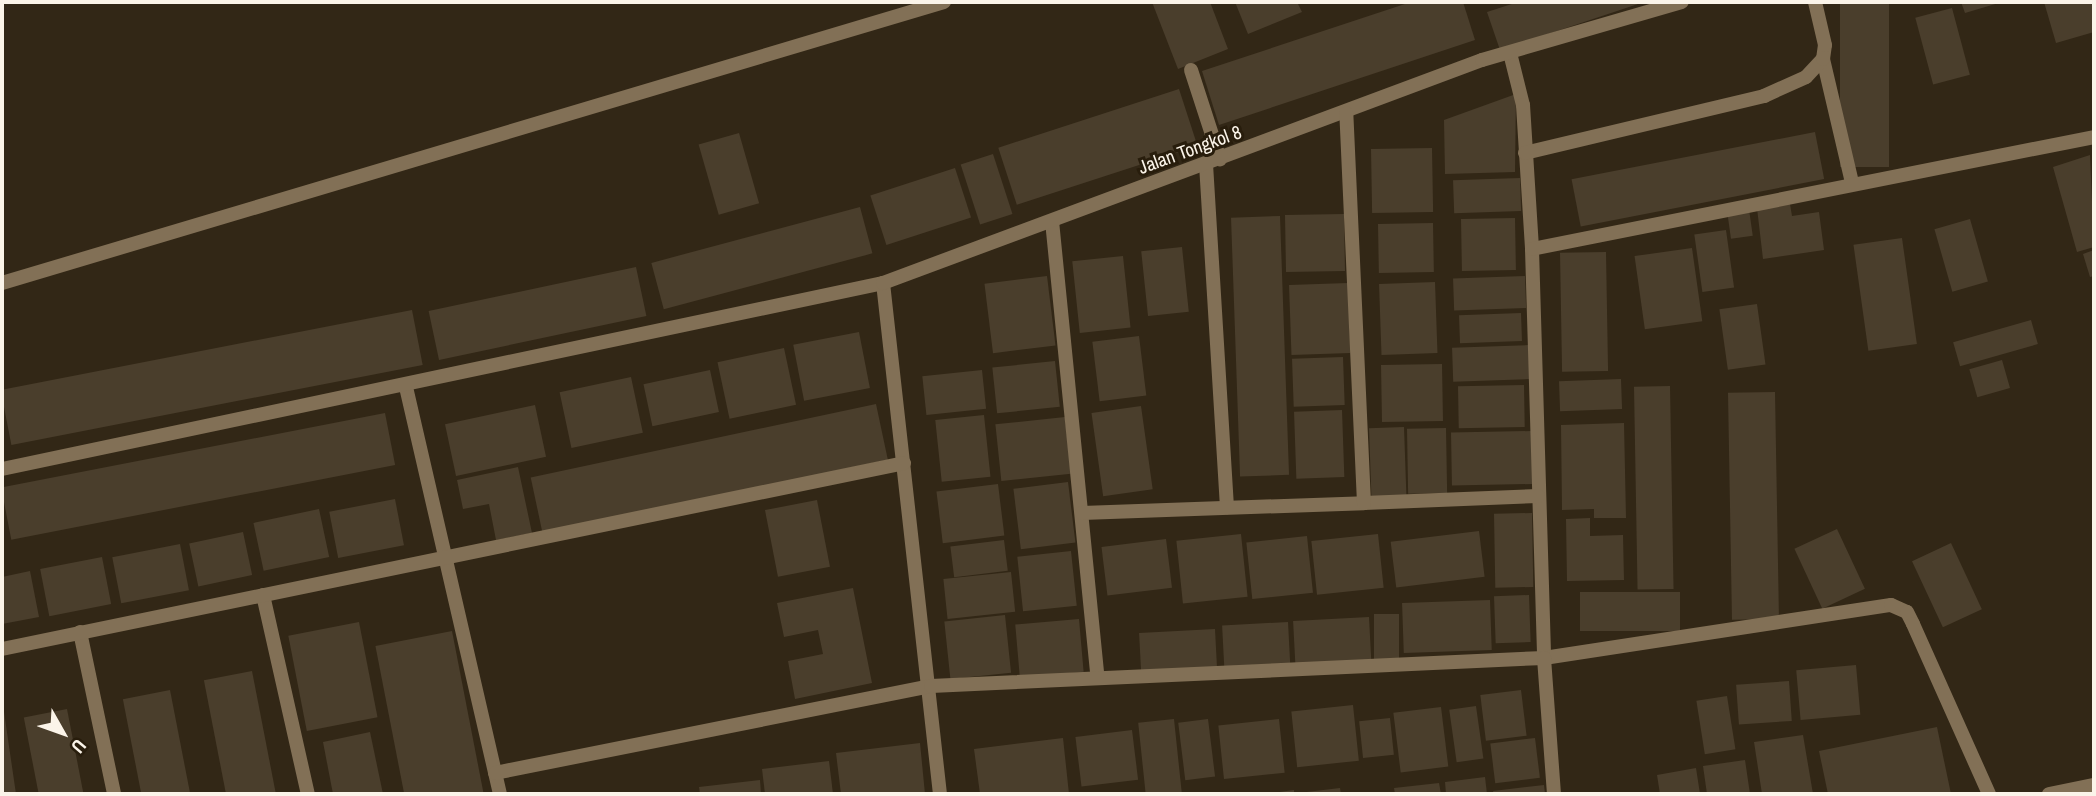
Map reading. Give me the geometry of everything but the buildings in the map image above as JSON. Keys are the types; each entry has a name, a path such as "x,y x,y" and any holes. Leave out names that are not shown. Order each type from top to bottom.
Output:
{"street":[{"path":"2,283 944,2"},
{"name":"Jalan Tongkol 8","path":"2,469 406,387 883,284 1510,53 1682,2"},
{"path":"1815,2 1825,45 1823,59 1852,183"},
{"path":"1510,53 1523,105 1532,249 1544,657 1554,794"},
{"path":"1525,153 1763,96 1806,77 1823,59"},
{"path":"1191,70 1213,161 1227,507"},
{"path":"1346,113 1364,503"},
{"path":"1532,249 1852,183 2094,137"},
{"path":"1052,221 1098,678"},
{"path":"883,284 931,686 940,794"},
{"path":"406,387 500,794"},
{"path":"2,649 904,463"},
{"path":"1082,513 1538,496"},
{"path":"263,595 308,794"},
{"path":"495,773 931,686 1544,657 1891,605 1907,612 1989,794"},
{"path":"80,632 114,794"},
{"path":"2049,794 2094,785"}]}
